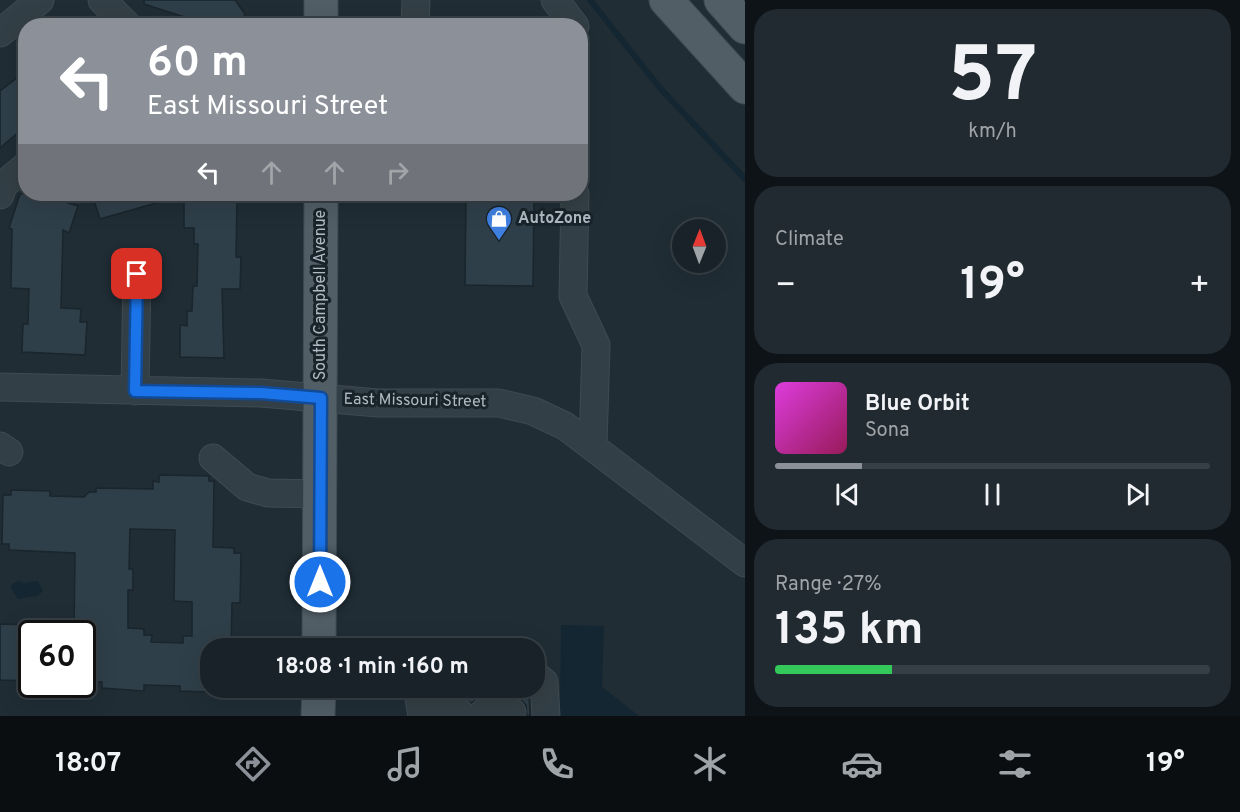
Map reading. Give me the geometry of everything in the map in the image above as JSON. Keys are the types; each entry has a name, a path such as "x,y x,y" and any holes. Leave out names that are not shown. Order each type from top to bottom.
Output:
{"main road":[{"path":"321,0 321,18"},
{"path":"666,0 745,87"},
{"path":"721,0 745,27"},
{"name":"South Campbell Avenue","path":"319,638 321,201"},
{"path":"318,716 319,698"}],"street":[{"path":"18,18 40,0"},
{"path":"102,0 120,18"},
{"path":"555,0 569,18"},
{"path":"0,33 18,18"},
{"path":"0,195 3,185 18,173"},
{"path":"575,201 573,296 596,345 593,446"},
{"path":"135,391 137,274"},
{"name":"East Missouri Street","path":"0,387 261,393 378,403 499,403 519,406 548,417 593,446 745,563"},
{"path":"213,458 247,487 268,493 320,494"},
{"path":"420,705 472,712 534,713 539,698"}],"water":[{"path":"18,581 25,583 38,581 43,591 37,596 18,599 11,588 12,584"},
{"path":"561,625 604,626 602,687 639,716 560,716"}],"building":[{"path":"144,0 235,0 245,14 244,18 187,18 144,4"},
{"path":"18,77 18,133 0,148 0,91"},
{"path":"18,200 62,201 78,206 69,233 63,230 61,308 81,309 80,322 87,322 85,355 22,352 23,324 28,324 29,289 11,288 12,229 9,228"},
{"path":"94,201 163,201 100,219"},
{"path":"184,201 237,201 236,257 241,257 240,289 222,289 224,358 180,357 180,325 187,326 187,311 192,311 193,286 197,286 198,244 194,244 194,228 184,228"},
{"name":"AutoZone","path":"466,201 534,201 533,286 465,285"},
{"path":"159,475 209,476 209,481 214,481 213,547 234,548 234,553 241,553 240,603 232,603 231,638 200,638 200,692 180,691 180,686 144,685 144,691 102,688 102,682 96,682 96,620 74,620 75,553 9,550 9,544 2,544 3,495 11,495 11,490 50,491 50,496 84,497 89,492 96,492 96,488 153,489 153,481 159,482","holes":["130,529 175,530 174,601 192,602 192,636 183,636 183,643 151,642 152,635 144,635 144,629 128,628 128,590 133,590 133,569 129,569"]},
{"path":"0,624 18,625 18,681 0,680"},
{"path":"463,698 480,698 471,703"},
{"path":"519,698 529,698 530,716 527,716 526,705"}],"waterway":[{"path":"590,0 660,88 745,179"}],"place":[{"name":"AutoZone","path":"499,242"}],"route":[{"path":"137,274 135,391 261,393 321,398 320,582"}]}
